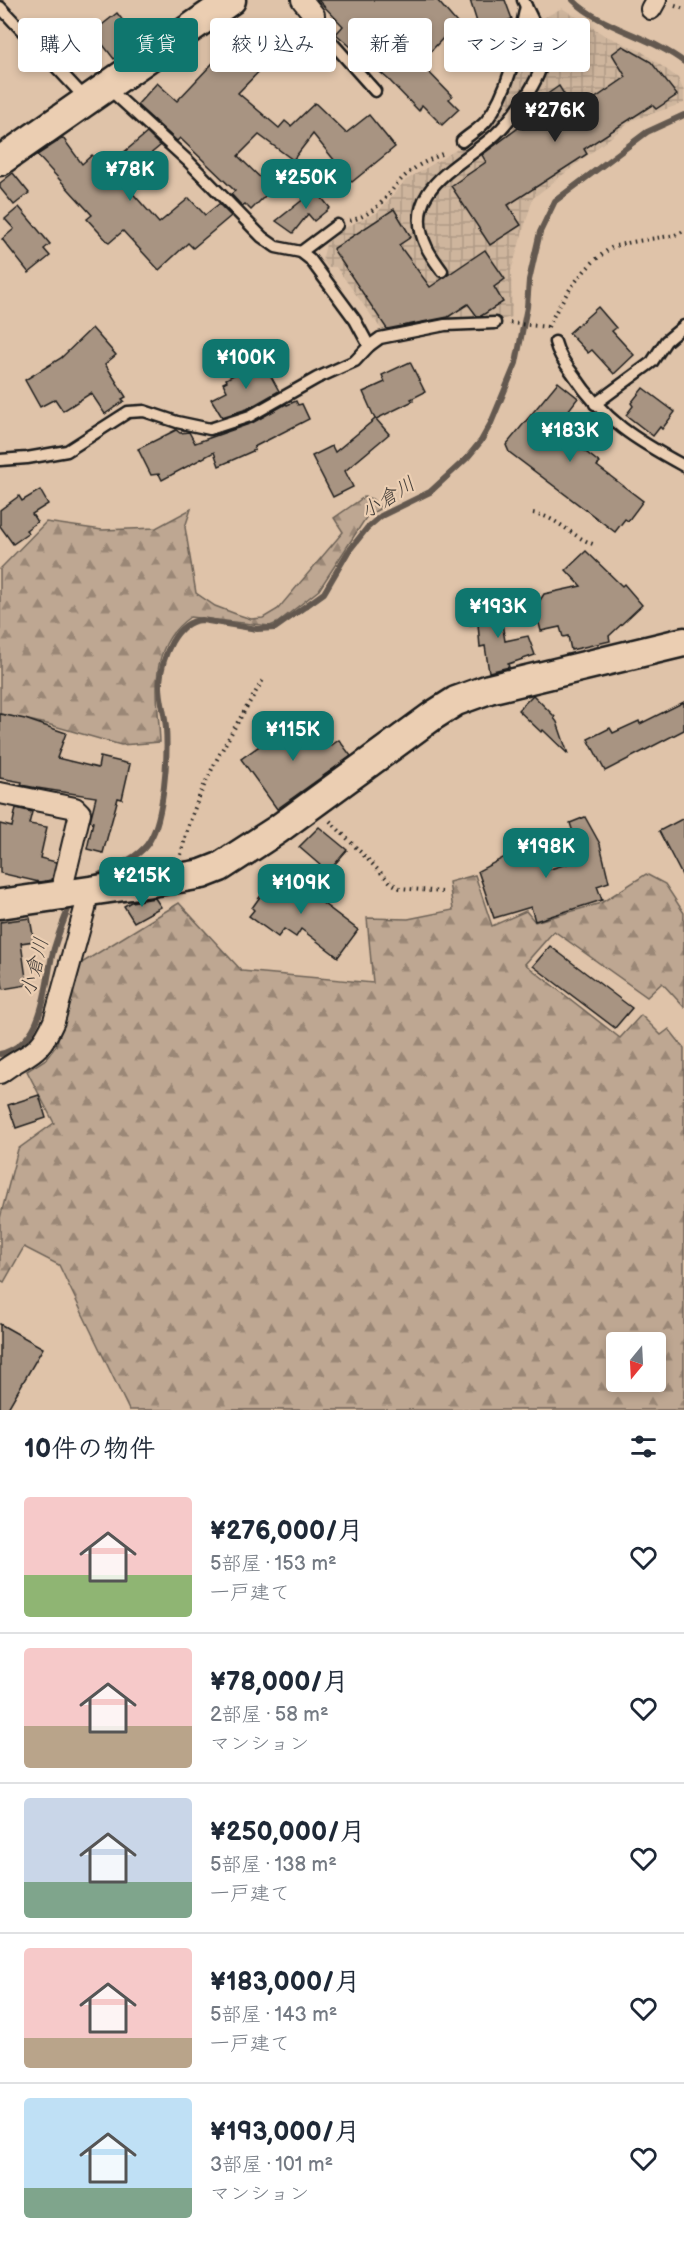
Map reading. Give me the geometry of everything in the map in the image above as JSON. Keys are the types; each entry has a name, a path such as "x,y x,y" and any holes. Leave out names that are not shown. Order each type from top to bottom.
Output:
{"street":[{"path":"0,161 231,0"},
{"path":"0,904 202,874 220,867 277,830 434,716 473,694 684,643"},
{"path":"0,794 75,808 80,813 64,880 85,909 52,1028 43,1044 35,1052 0,1073"}],"lane":[{"path":"462,141 486,121 501,93 516,54 525,3"},
{"path":"442,271 427,248 422,233 422,206 436,180 495,135 530,92 543,57 541,41 525,3"},
{"path":"0,7 96,93 120,101 188,161 262,237 276,247 302,252 336,292 369,346"},
{"path":"308,7 318,27 375,91"},
{"path":"302,252 337,225"},
{"path":"0,460 67,451 128,412 144,411 177,422 210,429 249,416 317,378 355,361 380,338 445,325 495,323"},
{"path":"596,404 652,362 666,340 684,326"},
{"path":"555,342 558,352 596,404 632,436 684,466"}],"path":[{"path":"337,225 372,212 414,169 462,141"},
{"path":"512,323 548,327 564,295 593,264 613,247 675,235 684,231"},
{"path":"533,513 549,516 593,544"},
{"path":"176,879 187,825 208,773 264,678"},
{"path":"313,803 391,883 400,888 442,892"}],"shaded area":[{"path":"562,8 578,18 544,18"},
{"path":"590,26 604,35 641,51 678,78 684,91 684,103 633,120 533,198 511,271 512,317 451,320 384,333 336,267 328,267 322,261 326,244 344,228 378,212 406,180 456,150 489,126 515,72 590,72"}],"green space":[{"path":"364,497 372,499 381,508 367,516 319,590 277,623 270,626 190,617 176,629 166,643 158,673 160,742 121,745 47,724 0,714 0,569 46,522 102,530 156,528 191,509 185,527 196,593 215,606 251,619 263,618 278,609 343,532 334,518"},
{"path":"646,874 665,884 684,913 684,1007 662,983 647,997 554,931 525,964 620,1038 641,1015 661,1035 669,1029 684,1048 684,1410 129,1410 59,1265 24,1247 4,1282 0,1280 0,1218 18,1149 54,1123 27,1071 46,1059 56,1046 80,964 179,903 242,971 373,983 367,918 408,919 453,910 449,882 475,875 492,926 526,911 535,922 601,903"}],"building":[{"path":"318,0 437,0 453,18 444,18 444,37 432,50 432,18 348,18 348,44 336,34 343,26"},
{"path":"470,0 505,0 512,18 476,18"},
{"path":"117,13 121,18 114,18 114,59 102,44 102,25"},
{"path":"623,46 651,62 677,95 656,109 652,105 584,149 587,154 508,205 521,225 490,245 451,186 486,162 482,155 522,125 519,120 526,109 559,86 575,112 626,77 612,54"},
{"path":"210,66 210,72 258,72 238,93 279,128 285,121 291,126 315,103 346,133 369,115 395,147 352,182 313,134 293,160 259,135 238,156 272,189 251,210 245,204 242,206 231,194 235,191 180,138 177,141 137,105 157,83 177,101"},
{"path":"380,72 429,72 452,96 449,99 459,109 442,125 422,105 419,111"},
{"path":"147,133 160,146 120,179 159,223 189,198 205,215 219,204 231,216 193,248 188,243 159,270 123,231 109,243 87,219 92,215 37,155 63,138 82,164 92,155 105,168"},
{"path":"13,173 29,193 14,205 0,188 0,183"},
{"path":"324,183 328,188 321,197 330,208 314,221 308,214 293,233 276,221"},
{"path":"19,207 50,244 44,249 50,256 29,273 2,239 14,229 5,219"},
{"path":"394,209 411,237 399,245 430,287 485,250 505,279 494,287 503,302 481,316 477,316 468,304 448,317 387,329 333,249"},
{"path":"598,307 616,328 612,331 634,355 614,374 592,350 588,353 569,333"},
{"path":"92,328 116,355 105,364 126,397 122,399 124,401 105,414 91,393 63,411 55,399 40,407 25,380 61,358"},
{"path":"262,360 279,391 247,409 222,417 211,399 227,391 223,383 227,381 226,379"},
{"path":"410,362 425,392 411,399 413,401 376,419 389,434 345,471 353,487 333,497 312,456 332,446 335,452 375,419 363,392 385,382 382,375"},
{"path":"558,382 578,398 555,428 600,463 597,466 643,501 628,521 625,519 615,532 509,452 506,445"},
{"path":"643,388 675,412 662,429 660,427 653,436 626,415 633,406 631,403"},
{"path":"296,401 298,405 302,404 309,419 254,447 255,450 219,466 214,452 162,480 159,474 151,475 138,449 176,430 180,433 189,432 195,443 252,423"},
{"path":"40,490 48,504 32,514 37,522 26,530 29,533 13,544 0,526 0,510 19,496 22,501"},
{"path":"586,551 622,586 624,584 642,605 609,636 610,641 571,650 568,636 563,637 560,627 541,631 535,608 544,594 581,586 566,570"},
{"path":"494,605 495,612 500,611 505,641 528,636 535,655 508,664 509,667 489,672 485,646 480,647 478,624 470,625 468,608"},
{"path":"533,695 555,717 568,754 518,710"},
{"path":"684,702 684,730 605,771 588,739 610,728 613,733 639,721 640,724"},
{"path":"0,714 25,719 66,733 57,758 98,768 100,757 130,764 122,799 118,798 103,853 87,849 93,822 90,821 96,797 21,785 22,782 0,778"},
{"path":"307,718 329,747 339,740 351,756 277,809 241,759 272,737 276,742"},
{"path":"16,808 32,812 29,824 47,827 40,858 56,862 52,880 39,882 0,873 0,824 12,827"},
{"path":"585,817 600,844 609,882 597,886 602,900 535,921 531,907 494,918 478,871 530,844 544,871 582,859 570,823"},
{"path":"684,818 684,879 659,831"},
{"path":"319,827 347,850 328,872 299,847"},
{"path":"279,870 358,930 338,957 301,929 296,937 284,929 278,937 249,916 254,910 252,908"},
{"path":"155,898 161,907 134,922 124,906 131,902"},
{"path":"30,918 34,941 21,943 27,985 3,989 0,968 0,922"},
{"path":"550,946 632,1008 615,1028 533,966"},
{"path":"39,1095 46,1118 16,1128 8,1105"},
{"path":"0,1324 43,1348 7,1410 0,1410"}],"waterway":[{"name":"小倉川","path":"573,0 597,18 671,53 684,62"},
{"name":"小倉川","path":"94,878 139,852 145,847 155,830 162,802 166,754 166,728 160,693 161,672 167,652 177,634 184,627 202,620 257,629 275,628 324,593 348,552 367,528 381,516 430,492 467,458 481,441 491,423 516,363 527,307 529,280 540,232 555,201 647,132 684,115"},
{"name":"小倉川","path":"0,1054 15,1048 34,1028 44,1000 54,950 69,907"}]}
